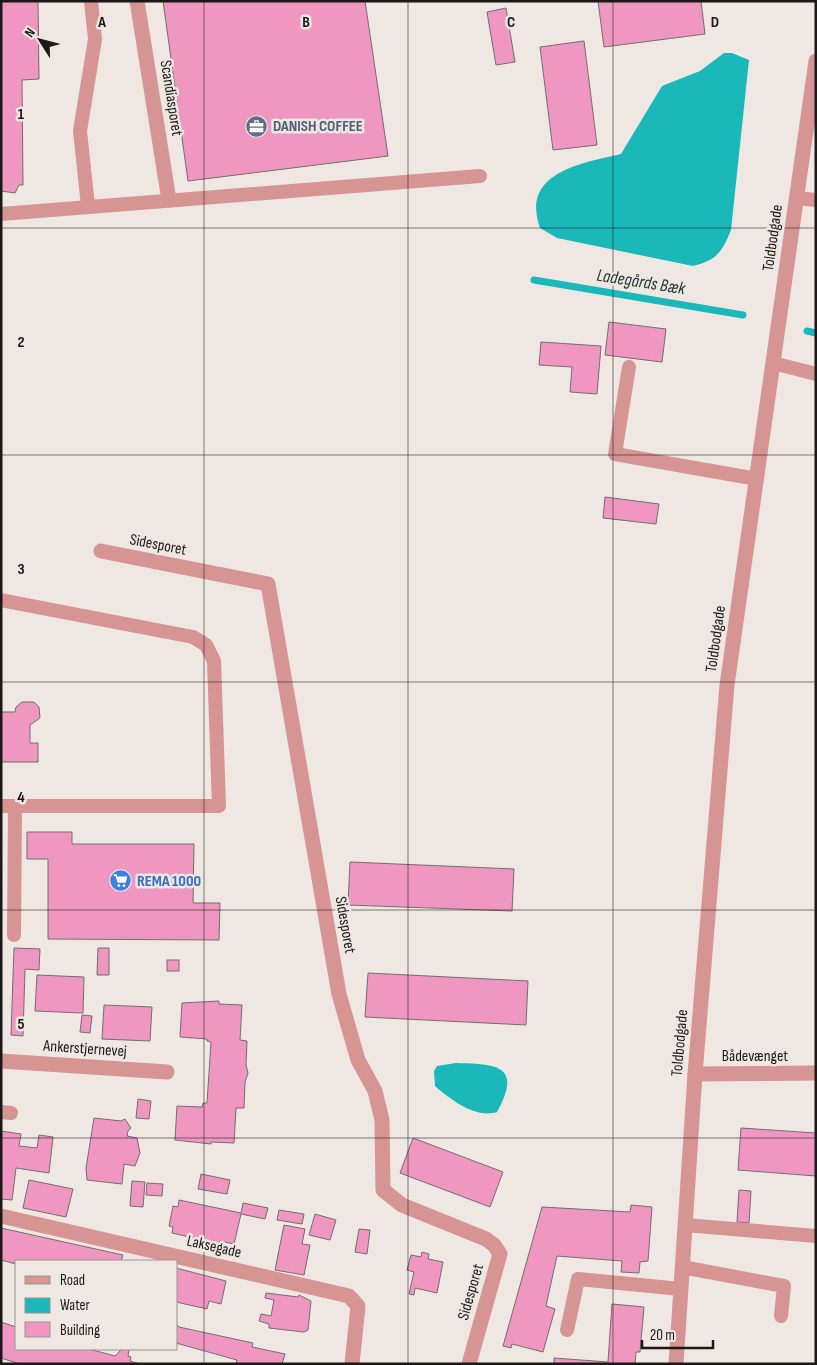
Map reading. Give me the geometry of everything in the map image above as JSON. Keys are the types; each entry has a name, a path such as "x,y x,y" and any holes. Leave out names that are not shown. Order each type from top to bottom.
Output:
{"street":[{"name":"Scandiasporet","path":"137,1 170,200"},
{"name":"Toldbodgade","path":"676,1364 695,1074 727,685 816,61"},
{"name":"Sidesporet","path":"101,551 268,584 339,994 358,1060 375,1092 382,1120 383,1190 402,1205 486,1239 494,1245 500,1254 469,1364"},
{"name":"Ankerstjernevej","path":"1,1061 167,1072"},
{"name":"Bådevænget","path":"695,1074 816,1073"},
{"name":"Laksegade","path":"1,1216 349,1296 358,1306 352,1364"}],"lane":[{"path":"88,206 80,131 95,39 91,1"},
{"path":"1,214 480,176"},
{"path":"797,198 816,200"},
{"path":"773,363 816,374"},
{"path":"629,367 615,454 757,479"},
{"path":"1,600 193,637 206,645 214,661 219,806 8,806 14,935"},
{"path":"685,1225 816,1236"},
{"path":"682,1267 784,1286 781,1316"},
{"path":"567,1330 578,1279 681,1289"}],"water":[{"path":"724,53 732,53 749,60 731,230 718,254 708,261 693,266 557,238 540,228 536,209 539,194 547,182 559,173 573,167 621,154 662,86 700,71"},
{"path":"456,1063 483,1064 501,1070 506,1076 507,1085 497,1112 480,1113 463,1107 435,1086 434,1071 437,1066"}],"building":[{"path":"1,1 38,1 39,79 22,80 23,185 19,185 15,193 1,191"},
{"path":"163,1 365,1 388,156 188,181"},
{"path":"598,1 701,1 705,34 604,47"},
{"path":"506,8 515,62 496,65 487,12"},
{"path":"584,41 597,145 553,150 540,47"},
{"path":"609,322 666,329 662,362 605,355"},
{"path":"541,342 601,346 597,394 570,392 572,367 539,365"},
{"path":"605,497 659,504 656,524 603,518"},
{"path":"22,702 34,702 39,707 40,718 30,725 30,743 38,743 38,762 1,762 1,712 15,712 16,707"},
{"name":"REMA 1000","path":"27,832 72,832 72,844 194,844 193,903 220,903 219,940 48,939 48,859 27,859"},
{"path":"350,862 514,869 512,911 348,905"},
{"path":"14,948 40,949 39,970 25,969 23,1036 11,1035"},
{"path":"98,948 109,948 109,975 97,975"},
{"path":"167,960 179,960 179,971 167,971"},
{"path":"368,973 528,981 526,1025 365,1017"},
{"path":"37,975 84,977 83,1013 35,1011"},
{"path":"219,1001 219,1004 242,1005 240,1040 247,1041 246,1065 248,1073 245,1082 244,1108 236,1108 234,1143 211,1142 211,1144 175,1140 177,1106 202,1107 203,1103 207,1103 211,1042 207,1041 207,1039 180,1037 182,1003"},
{"path":"104,1005 152,1007 150,1041 102,1039"},
{"path":"82,1015 92,1016 90,1033 80,1032"},
{"path":"138,1099 151,1101 149,1119 136,1118"},
{"path":"94,1118 121,1121 125,1119 131,1128 127,1136 137,1138 140,1153 135,1166 124,1164 122,1184 87,1180 86,1168"},
{"path":"741,1128 816,1133 816,1176 738,1170"},
{"path":"1,1131 21,1134 19,1146 37,1148 39,1135 53,1137 49,1173 16,1168 12,1200 1,1199"},
{"path":"413,1138 503,1172 490,1207 400,1173"},
{"path":"201,1174 230,1180 227,1194 198,1189"},
{"path":"29,1180 73,1189 66,1217 23,1208"},
{"path":"132,1181 145,1182 143,1207 130,1206"},
{"path":"147,1183 163,1184 162,1196 146,1195"},
{"path":"739,1190 751,1191 749,1223 737,1222"},
{"path":"179,1200 241,1213 243,1203 268,1208 265,1219 241,1214 234,1244 220,1241 220,1244 172,1233 173,1227 169,1226 173,1206 178,1207"},
{"path":"631,1205 652,1207 648,1261 640,1262 639,1273 621,1272 622,1261 557,1256 546,1306 555,1309 543,1352 512,1344 511,1348 503,1346 542,1207 630,1212"},
{"path":"279,1210 304,1214 302,1224 277,1220"},
{"path":"315,1214 336,1220 330,1240 309,1235"},
{"path":"284,1225 305,1229 302,1244 310,1245 304,1275 275,1270"},
{"path":"1,1228 123,1255 121,1260 15,1260 15,1264 1,1260"},
{"path":"359,1229 370,1230 367,1254 355,1252"},
{"path":"422,1252 429,1254 428,1259 443,1262 437,1293 415,1288 414,1295 409,1294 414,1272 407,1270 411,1255 421,1257"},
{"path":"178,1269 226,1281 221,1304 209,1301 207,1309 178,1302"},
{"path":"266,1293 298,1297 299,1295 311,1301 308,1330 304,1332 269,1328 269,1324 259,1321 261,1314 271,1316 274,1300 265,1298"},
{"path":"612,1304 644,1307 640,1352 636,1352 635,1364 554,1364 554,1358 608,1362"},
{"path":"1,1322 15,1327 15,1350 93,1350 115,1356 121,1350 129,1350 128,1356 131,1357 130,1361 140,1364 20,1364 1,1358"},
{"path":"178,1326 253,1343 252,1347 285,1354 282,1364 236,1364 237,1360 178,1344"}],"waterway":[{"name":"Ladegårds Bæk","path":"534,280 743,315"},
{"name":"Ladegårds Bæk","path":"807,331 816,333"}],"place":[{"name":"DANISH COFFEE","path":"257,126"},
{"name":"REMA 1000","path":"121,881"}]}
